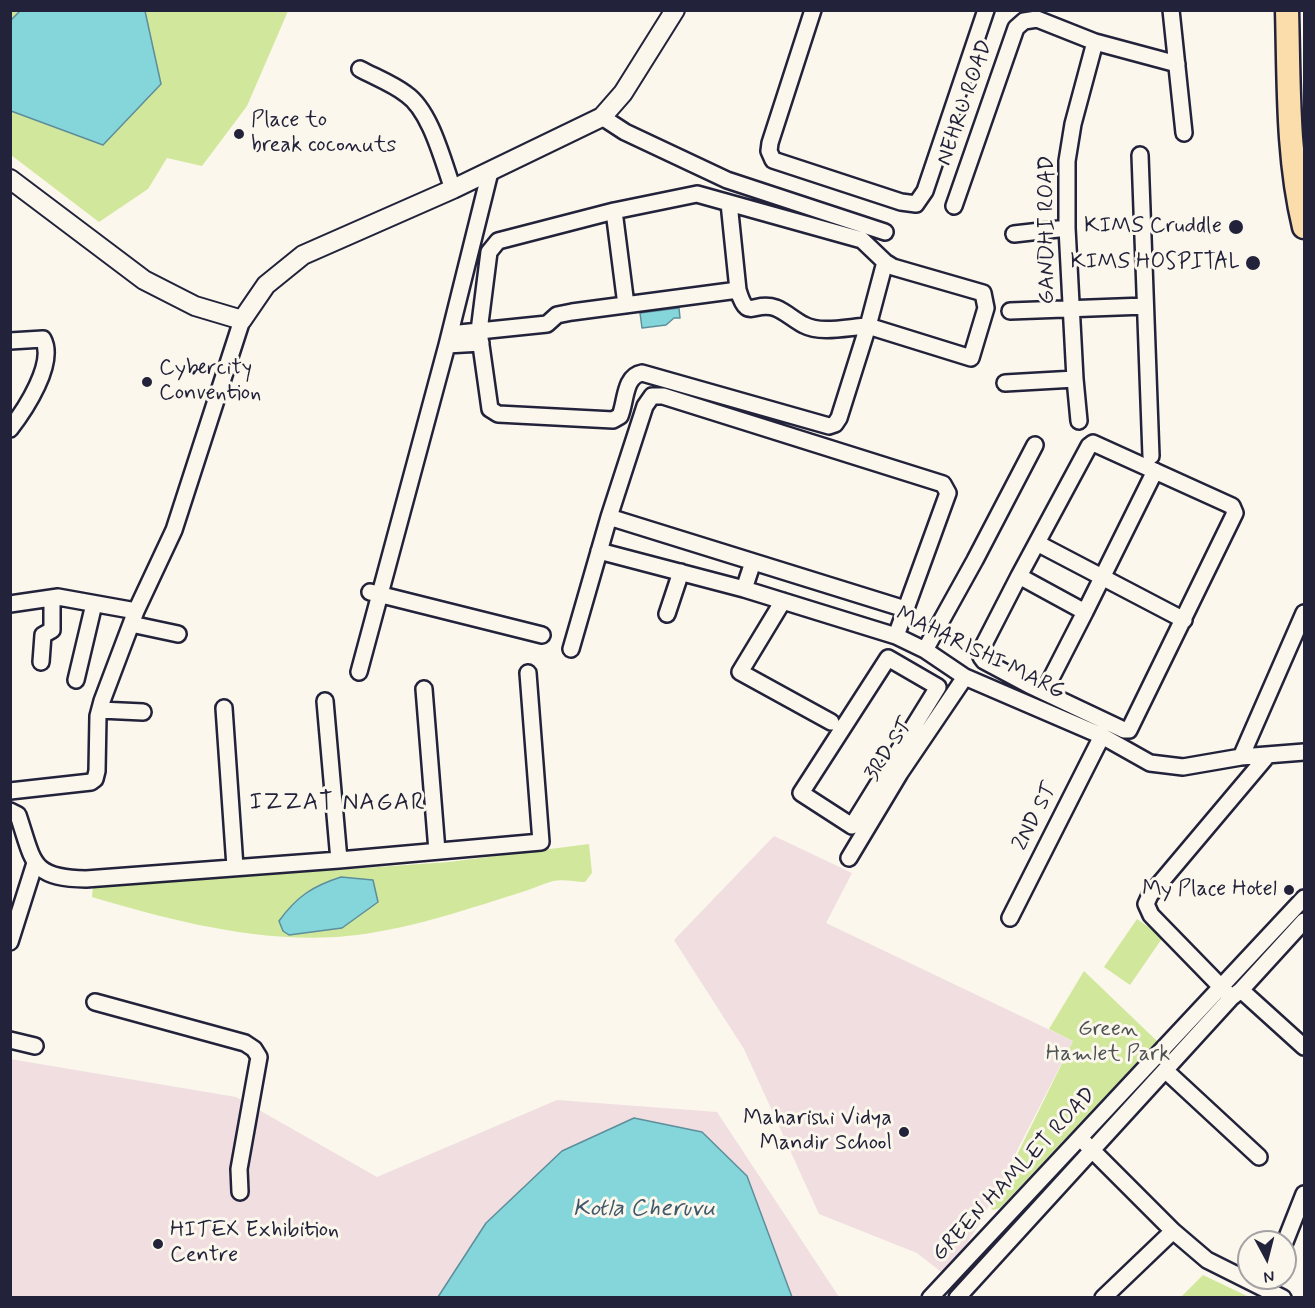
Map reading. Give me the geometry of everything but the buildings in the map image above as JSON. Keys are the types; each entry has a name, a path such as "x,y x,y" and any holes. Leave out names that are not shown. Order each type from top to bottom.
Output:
{"main road":[{"path":"1287,10 1288,76 1294,171 1305,227"}],"street":[{"path":"10,791 92,782 95,779 100,710 133,617 174,530 242,320 266,285 303,255 490,172 602,117 623,93 675,10"},
{"path":"813,10 770,143 769,151 773,160 901,202 916,204 925,191 986,10"},
{"path":"1171,10 1184,133"},
{"name":"NEHRU ROAD","path":"954,206 1016,28 1024,21 1037,19 1095,42 1177,64"},
{"name":"GANDHI ROAD","path":"1079,421 1067,228 1067,160 1073,124 1095,42"},
{"path":"360,69 407,94 416,104 426,118 453,189"},
{"path":"602,117 625,132 727,180 885,232"},
{"path":"1140,155 1151,456"},
{"path":"360,672 375,593 449,340 490,172"},
{"path":"10,179 144,280 195,306 242,320"},
{"path":"729,202 738,290 742,305 751,309 766,305 811,328 868,326 971,358 986,308 983,293 893,267 862,240 729,202 697,194 614,211 498,241 492,246 489,252 480,337 490,409 498,414 613,420 620,416 624,409 630,378 642,373 828,426 835,424 839,418 868,326 885,262"},
{"path":"614,211 626,305"},
{"path":"1014,234 1067,228"},
{"path":"449,340 480,337 547,324 557,315 738,290"},
{"path":"1010,311 1145,306"},
{"path":"10,341 42,339 46,356 43,372 31,397 10,429"},
{"path":"1005,383 1075,379"},
{"path":"571,649 609,517 645,406 652,396 663,396 943,484 948,493 896,636"},
{"path":"1093,442 1234,509 1235,513 1129,730 1124,730 1029,685 984,661 981,657 981,650 1037,543 1093,442"},
{"path":"925,650 1035,446"},
{"path":"1048,712 1050,695 1086,612 1155,471"},
{"path":"609,517 905,609"},
{"path":"1037,543 1184,620"},
{"name":"MAHARISHI MARG","path":"599,551 744,589 896,636 925,650 965,677 1102,736 1150,763 1183,767 1241,757 1305,752"},
{"path":"744,589 753,562"},
{"path":"667,614 681,572"},
{"path":"1019,576 1086,612"},
{"path":"375,593 542,635"},
{"path":"10,604 58,597 94,604 178,634"},
{"path":"41,662 43,634 52,630 52,598"},
{"path":"783,601 740,672 831,722"},
{"path":"76,680 94,604"},
{"path":"1241,757 1305,613"},
{"path":"888,658 938,687 897,766 852,826 801,793 888,658"},
{"path":"10,811 18,815 35,863 44,872 62,879 339,860 542,842 528,673"},
{"name":"3RD ST","path":"852,854 897,766 965,677"},
{"path":"1023,701 1029,685"},
{"path":"424,689 437,851"},
{"path":"325,701 339,860"},
{"path":"224,708 235,867"},
{"path":"100,710 143,712"},
{"name":"2ND ST","path":"1010,918 1102,736"},
{"path":"1268,755 1150,895 1146,904 1151,915 1231,991 1305,1047"},
{"path":"10,942 35,863"},
{"name":"GREEN HAMLET ROAD","path":"930,1298 1086,1144 1165,1070 1305,898"},
{"name":"GREEN HAMLET ROAD","path":"957,1298 1086,1144 1231,991 1305,921"},
{"path":"95,1002 245,1043 254,1049 259,1058 238,1168 240,1192"},
{"path":"10,1040 35,1046"},
{"path":"1165,1070 1259,1157"},
{"path":"1086,1144 1173,1232 1207,1260 1237,1272"},
{"path":"1290,1230 1305,1194"},
{"path":"1103,1298 1173,1232"}],"shaded area":[{"name":"Maharishi Vidya Mandir School","path":"774,836 852,873 826,923 1073,1041 982,1219 952,1268 945,1275 917,1253 819,1214 744,1049 674,940"},
{"path":"10,1059 236,1097 377,1177 557,1100 717,1112 839,1297 11,1297"}],"green space":[{"path":"10,11 288,11 247,106 202,166 167,158 148,189 99,222 11,155"},
{"path":"589,844 592,873 585,882 553,881 437,918 403,927 350,936 312,938 238,932 164,917 92,897 93,887 449,862"},
{"path":"1137,919 1163,937 1130,985 1104,967"},
{"name":"Green Hamlet Park","path":"1084,971 1157,1041 1000,1208 993,1210 991,1208 1073,1041 1049,1029"},
{"path":"1203,1275 1249,1297 1181,1297"}],"water":[{"path":"21,10 145,11 161,84 103,145 11,111 11,20"},
{"path":"679,308 680,318 674,318 666,325 642,328 640,313"},
{"path":"341,877 373,880 378,902 342,928 289,935 283,931 279,921 299,898 322,884"},
{"name":"Kotla Cheruvu","path":"634,1118 702,1132 747,1176 792,1297 438,1297 486,1223 562,1151"}],"place":[{"name":"Place to break coconuts","path":"239,134"},
{"name":"KIMS Cruddle","path":"1236,227"},
{"name":"KIMS HOSPITAL","path":"1253,263"},
{"name":"Cybercity Convention","path":"147,382"},
{"name":"My Place Hotel","path":"1289,890"},
{"name":"Maharishi Vidya Mandir School","path":"904,1132"},
{"name":"HITEX Exhibition Centre","path":"158,1244"}],"district":[{"name":"IZZAT NAGAR","path":"338,804"}]}
